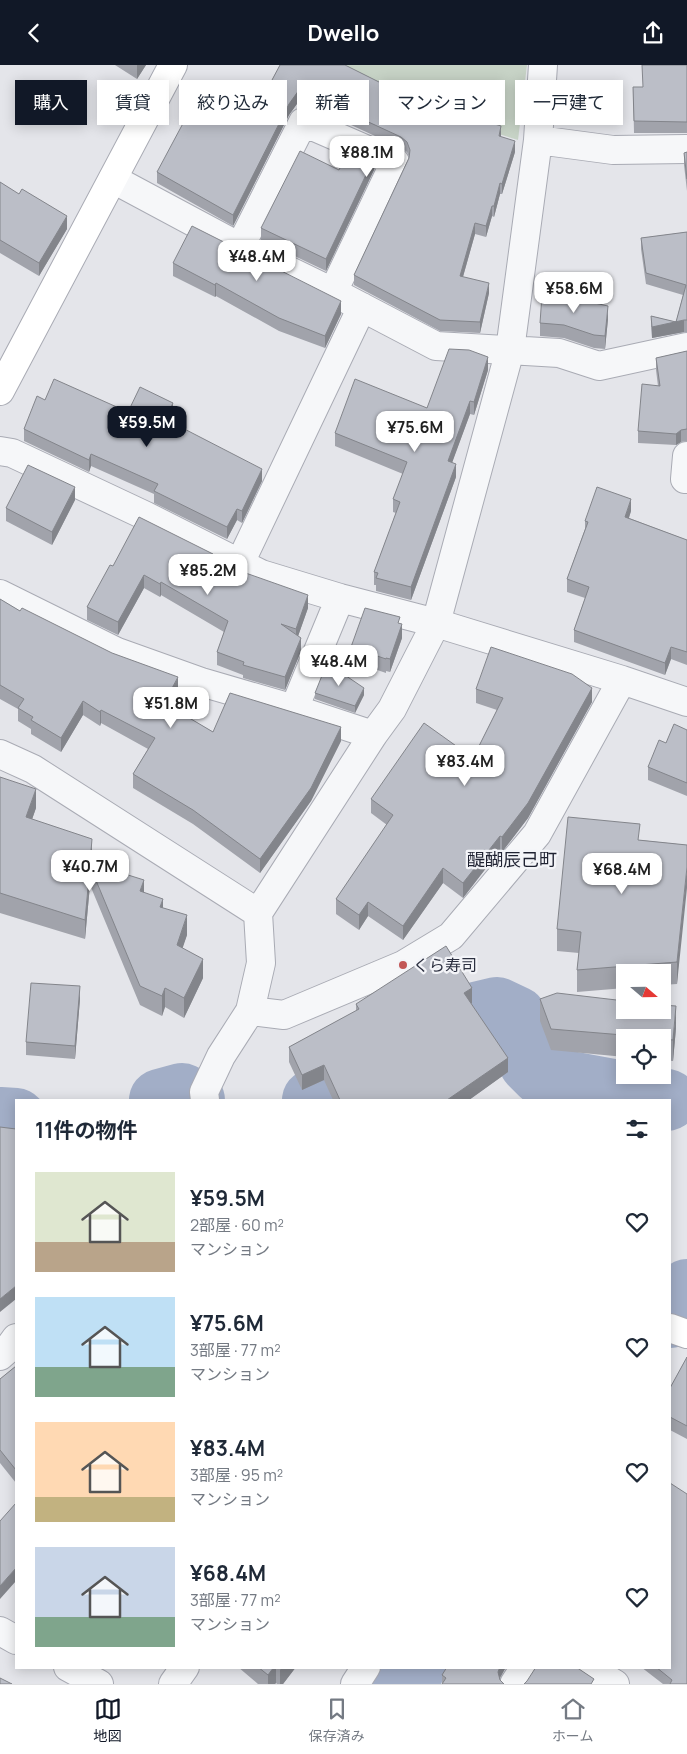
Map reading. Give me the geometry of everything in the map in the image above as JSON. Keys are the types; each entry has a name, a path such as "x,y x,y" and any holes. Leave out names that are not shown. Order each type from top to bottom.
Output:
{"street":[{"path":"0,391 173,65"},
{"path":"205,1099 204,1092 221,1056 250,1011 262,963 258,913 373,735 392,709 436,623 510,350 538,140 543,65"},
{"path":"240,247 303,122 395,162 334,292"},
{"path":"538,140 613,150 687,149"},
{"path":"113,179 240,247 334,292 436,346 559,353 599,366 687,347"},
{"path":"240,563 362,307"},
{"path":"0,451 12,453 137,511 261,574 340,598 436,623 622,679 687,702"},
{"path":"687,456 685,479 687,479"},
{"path":"0,594 117,652 201,682 294,709 373,735"},
{"path":"294,709 340,598"},
{"path":"250,1011 284,1015 403,965 451,936 537,834 622,679"},
{"path":"0,754 33,769 258,913"},
{"path":"0,1356 15,1339"},
{"path":"0,1631 15,1639"},
{"path":"173,1684 184,1669"},
{"path":"355,1684 365,1669"},
{"path":"514,1684 524,1669"},
{"path":"590,1669 615,1684"}],"green space":[{"path":"313,65 527,65 525,80 515,80 515,125 520,125 518,140 470,125 505,125 505,80 379,80 379,93 369,89 369,80 348,80"}],"building":[{"path":"280,65 345,65 379,82 379,125 498,125 501,126 499,136 515,141 502,184 500,183 486,226 475,223 460,276 489,283 480,322 440,320 354,275 409,158 410,150 407,142 401,137 369,122 369,80 297,80 297,93 287,108 287,80 272,80"},
{"path":"642,65 687,65 687,122 634,121 633,87 643,87"},
{"path":"182,125 278,125 233,215 157,172"},
{"path":"350,147 374,158 326,259 261,228 300,151 339,170"},
{"path":"687,152 687,179 684,153"},
{"path":"0,182 19,194 22,189 67,216 39,263 0,240"},
{"path":"192,226 341,301 325,336 279,318 216,283 215,285 173,263"},
{"path":"687,232 687,320 676,322 686,285 646,273 641,238"},
{"path":"550,293 608,306 605,336 594,335 564,325 540,323 542,295 549,296"},
{"path":"651,316 675,322 652,327"},
{"path":"449,349 469,350 488,357 474,402 470,401 448,461 456,464 411,587 376,578 378,573 374,572 400,502 393,499 407,462 335,433 355,379 427,408"},
{"path":"687,351 687,429 681,430 676,434 638,431 642,384 660,386 656,358"},
{"path":"54,379 128,412 140,387 173,403 165,419 262,469 242,511 237,509 227,527 154,491 158,484 91,454 89,460 24,429 37,396 45,400"},
{"path":"28,465 75,487 52,532 6,508"},
{"path":"597,487 631,499 625,517 687,540 687,652 671,647 665,663 574,630 589,587 567,579 588,522 585,521"},
{"path":"139,517 213,554 212,556 240,571 308,595 296,629 281,624 301,638 285,677 243,665 244,662 217,652 228,621 161,582 160,584 144,575 118,622 87,607 110,565 113,566"},
{"path":"0,599 20,611 22,608 112,653 178,677 164,703 213,732 230,693 341,727 311,788 260,859 193,810 133,774 155,738 101,710 100,712 83,701 61,738 31,720 33,717 18,708 24,699 0,685"},
{"path":"365,608 400,617 398,623 402,624 390,659 351,647"},
{"path":"491,647 572,674 592,688 528,803 463,883 443,868 403,926 368,902 359,915 336,899 393,815 371,799 424,723 473,758 503,698 476,689"},
{"path":"327,663 364,688 355,706 315,693"},
{"path":"674,724 687,730 687,783 648,767 659,740 666,743"},
{"path":"0,777 36,789 26,817 92,839 90,863 144,880 140,891 163,899 160,907 187,915 177,945 203,959 184,998 165,988 162,996 140,986 90,866 85,920 0,893"},
{"path":"568,817 640,824 638,840 687,845 687,867 677,962 616,964 616,967 577,970 581,932 557,929"},
{"path":"446,946 472,988 464,993 508,1058 448,1099 340,1099 324,1065 302,1075 289,1047 359,1009 356,1004"},
{"path":"31,983 80,986 75,1046 26,1042"},
{"path":"557,993 616,1000 616,1019 671,1019 671,1006 676,1006 673,1040 671,1040 671,1029 616,1029 616,1034 551,1029 540,999"},
{"path":"0,1127 15,1129 15,1287 0,1299"},
{"path":"687,1357 687,1426 671,1418 671,1386"},
{"path":"15,1367 15,1469 0,1450 0,1379"},
{"path":"671,1484 687,1494 687,1684 670,1684 672,1680 658,1669 671,1669"},
{"path":"15,1504 15,1569 0,1586 0,1521"},
{"path":"260,1669 272,1669 268,1675"},
{"path":"446,1669 499,1669 500,1680 504,1684 442,1684 446,1678 442,1675"},
{"path":"535,1669 579,1669 594,1679 591,1684 524,1684"},
{"path":"0,1678 12,1684 0,1684"}],"waterway":[{"path":"317,1099 365,1086 401,1068 435,1047 476,1013 497,1008 516,1017 524,1034 530,1063 541,1074 564,1081 662,1099"},
{"path":"164,1099 182,1094 192,1099"},
{"path":"0,1118 15,1119"},
{"path":"671,1315 687,1290"},
{"path":"403,1684 414,1669"}],"place":[{"name":"くら寿司","path":"403,965"}],"district":[{"name":"醍醐辰己町","path":"512,859"}]}
